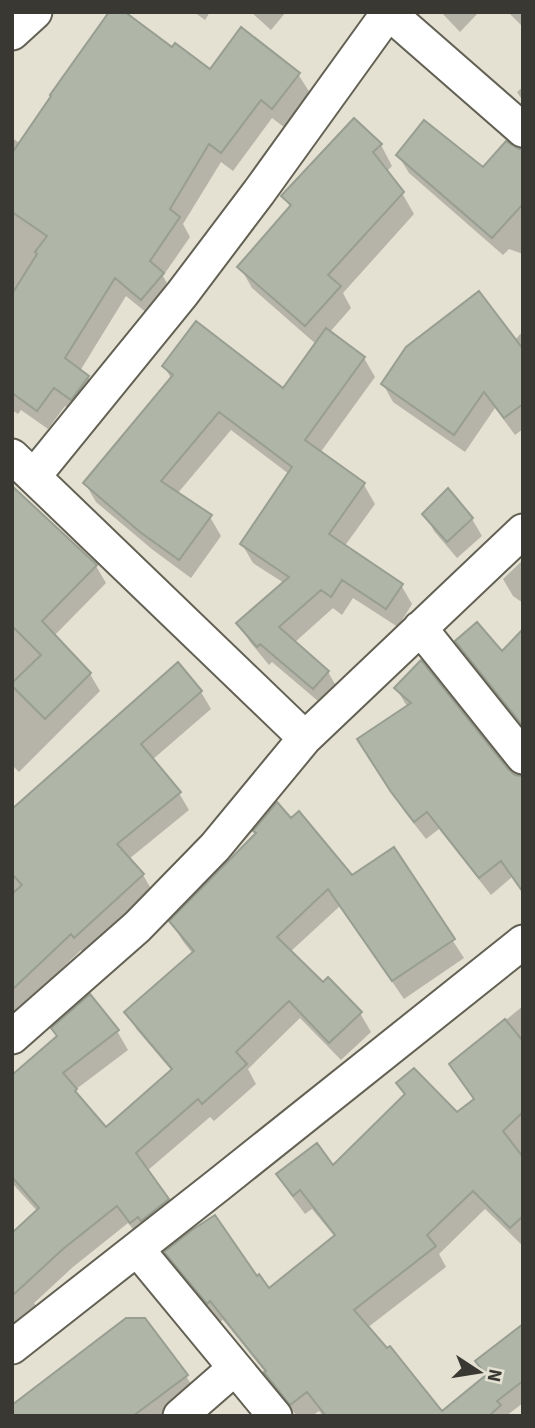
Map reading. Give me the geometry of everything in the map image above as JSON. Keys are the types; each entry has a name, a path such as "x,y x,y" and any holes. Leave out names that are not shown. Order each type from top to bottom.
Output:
{"street":[{"path":"12,33 35,12"},
{"path":"305,738 23,466 182,294 388,12 523,130"},
{"path":"12,1037 137,927 215,847 305,738 523,531"},
{"path":"420,628 523,757"},
{"path":"12,1347 523,942"},
{"path":"137,1249 275,1416"},
{"path":"180,1416 235,1368"}],"building":[{"path":"109,12 125,12 172,47 175,43 210,69 241,27 300,73 272,109 261,100 221,153 209,144 170,209 180,217 150,261 164,273 141,300 115,278 65,358 89,376 71,400 54,388 37,411 12,393 12,294 47,236 12,212 12,153"},
{"path":"354,118 382,144 373,152 404,192 328,275 341,286 305,326 237,267 291,205 281,196"},
{"path":"424,120 483,167 506,141 523,149 523,204 492,238 396,155"},
{"path":"479,291 523,349 523,404 504,418 484,392 454,435 381,384 406,347"},
{"path":"196,321 283,388 326,328 365,357 305,440 365,483 329,534 403,584 386,609 342,580 331,597 321,590 279,627 329,671 313,689 260,644 257,647 236,623 289,577 240,544 292,467 219,412 161,481 212,515 179,560 140,532 83,483 173,375 162,366"},
{"path":"12,486 97,565 42,621 91,673 45,719 12,686 41,655 12,626"},
{"path":"448,488 473,518 447,542 422,514"},
{"path":"477,622 502,651 523,629 523,726 455,641"},
{"path":"421,660 508,769 523,778 523,892 501,861 479,878 427,812 414,822 357,739 411,703 394,688"},
{"path":"178,662 202,691 141,744 181,792 117,844 144,874 74,938 71,934 12,990 12,894 22,885 12,874 12,809"},
{"path":"277,802 291,818 299,811 352,875 394,847 455,939 392,981 328,889 277,937 323,982 328,977 362,1012 329,1043 289,1001 236,1052 247,1064 202,1104 198,1099 136,1153 169,1199 141,1221 138,1217 130,1223 117,1206 63,1249 12,1296 12,1233 39,1208 12,1177 12,1075 57,1036 51,1028 90,994 119,1030 63,1073 106,1127 172,1069 124,1012 194,951 169,921 256,833 253,831"},
{"path":"505,1019 523,1041 523,1112 503,1131 523,1157 523,1216 510,1228 473,1191 427,1235 436,1246 354,1310 387,1348 390,1346 442,1411 486,1375 475,1361 523,1324 523,1381 497,1401 501,1405 489,1416 326,1416 307,1392 290,1405 210,1301 207,1304 164,1252 215,1215 257,1276 259,1274 269,1288 335,1235 300,1190 293,1196 276,1174 317,1143 333,1165 405,1094 396,1083 414,1068 457,1112 474,1099 449,1064"},
{"path":"126,1318 145,1318 188,1375 133,1416 12,1416 12,1405"}]}
